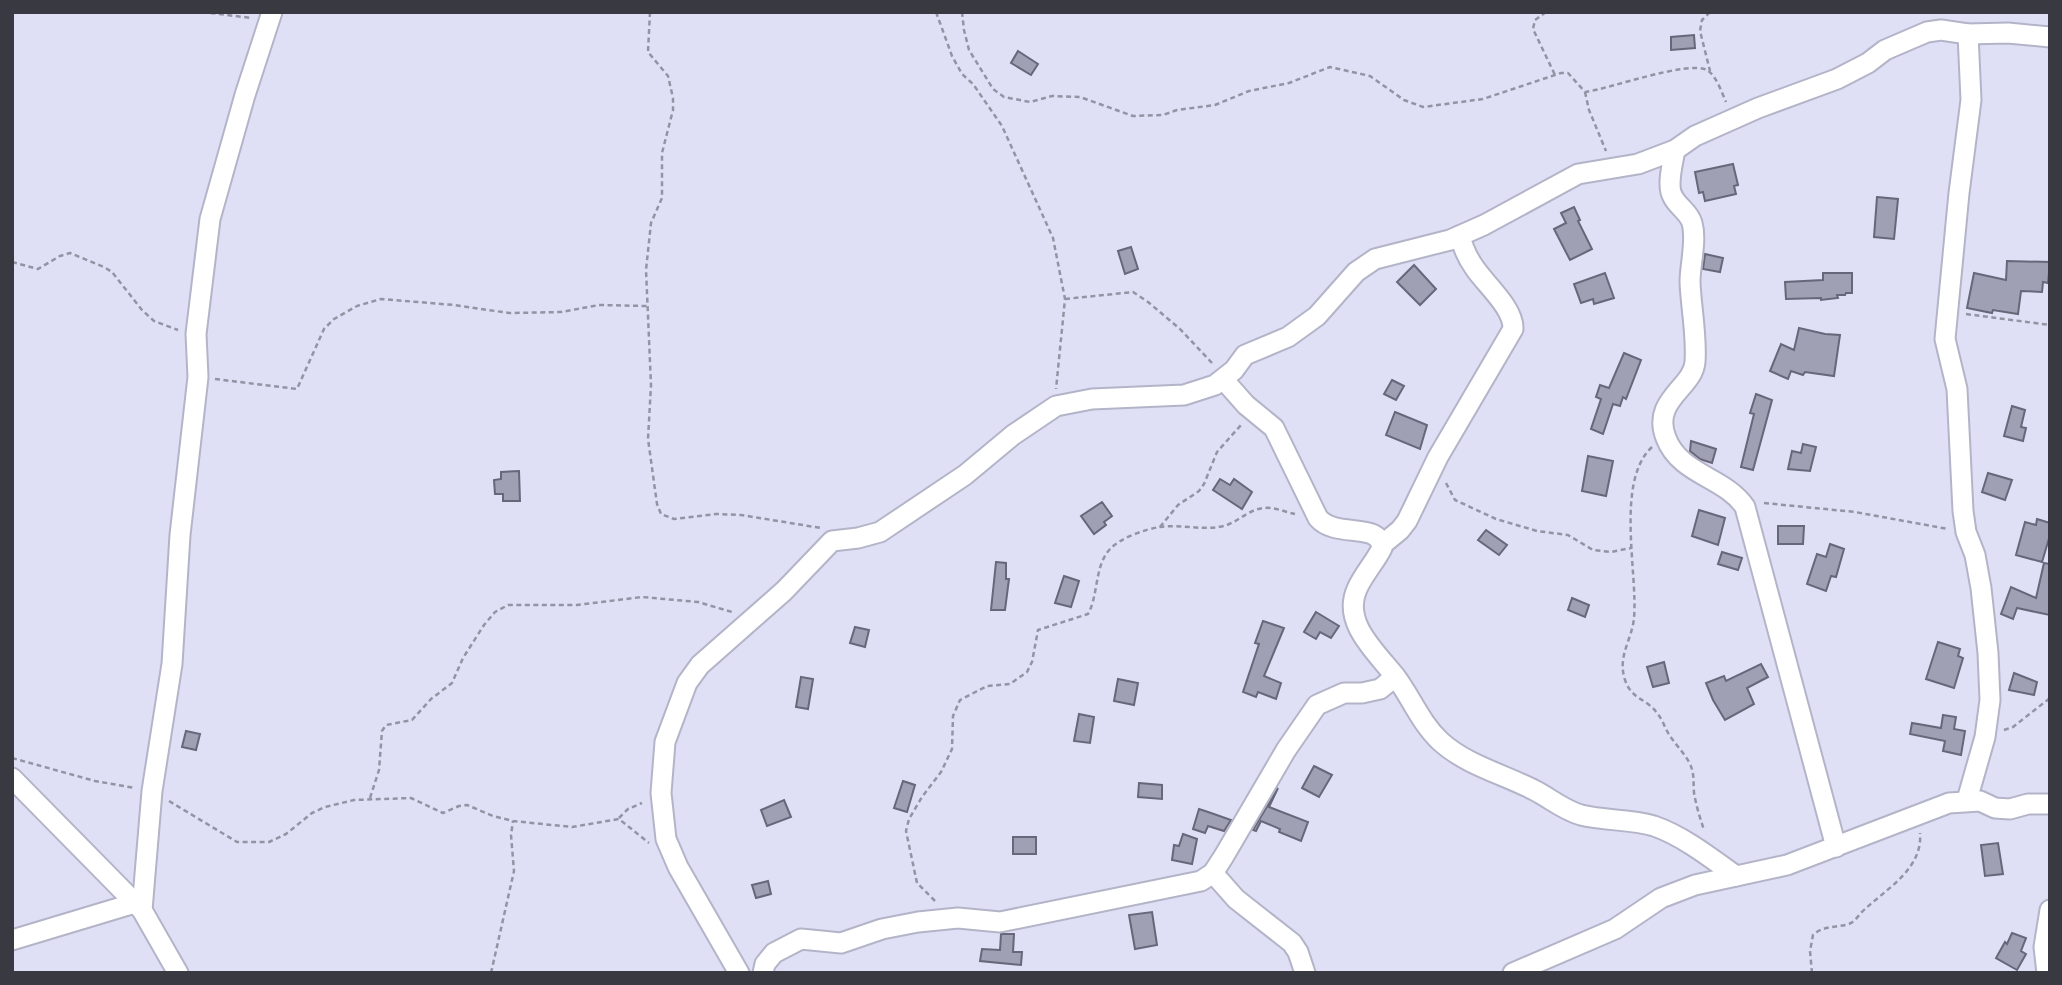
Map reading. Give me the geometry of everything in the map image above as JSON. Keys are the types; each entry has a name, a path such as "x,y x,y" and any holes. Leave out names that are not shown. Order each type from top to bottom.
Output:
{"street":[{"path":"139,906 152,792 173,664 180,535 198,377 196,334 210,219 245,95 271,17"},
{"path":"739,973 678,867 666,839 661,793 665,742 687,683 706,658 784,591 832,541 880,532 965,475 1013,435 1056,406 1092,399 1184,395 1215,385 1234,370 1245,355 1289,337 1307,323 1356,272 1375,259 1460,236 1578,174 1638,164 1675,150 1695,136 1734,119 1838,79 1913,36 1941,30 1968,34 2008,33 2050,37"},
{"path":"1967,800 1985,737 1990,700 1988,653 1976,555 1966,533 1963,511 1957,389 1945,339 1971,100 1968,34"},
{"path":"1675,150 1671,194 1692,224 1690,281 1695,358 1692,375 1670,399 1664,421 1664,435 1680,460 1737,496 1745,507 1836,847"},
{"path":"1460,236 1464,252 1502,303 1513,323 1513,329 1438,457 1407,521 1383,544 1357,587 1352,605 1356,622 1429,729 1442,743 1477,765 1534,790 1577,814 1654,826 1669,832 1736,876"},
{"path":"1223,379 1254,413 1274,428 1324,526 1374,534 1383,544"},
{"path":"763,973 765,964 774,953 801,939 841,943 906,924 958,918 1000,922 1201,881 1213,873 1286,750 1317,705 1344,693 1380,689 1395,677"},
{"path":"12,778 139,906 178,973"},
{"path":"1513,973 1615,929 1661,898 1695,886 1787,865 1949,803 1980,801 1995,808 2050,804"},
{"path":"1213,873 1236,899 1292,943 1305,973"},
{"path":"12,940 139,906"},
{"path":"2047,973 2044,947 2050,910"}],"path":[{"path":"202,12 271,17"},
{"path":"650,12 648,51 668,76 674,98 662,153 662,198 651,223 646,270 651,385 648,439 657,504 661,514 674,519 716,514 741,515 824,528"},
{"path":"936,12 952,56 962,74 973,84 1002,126 1053,238 1065,299 1056,406"},
{"path":"962,12 969,50 993,89 1004,97 1030,102 1052,96 1080,97 1133,116 1163,115 1177,110 1215,105 1249,91 1289,83 1330,67 1370,76 1404,100 1423,107 1483,99 1568,73 1585,92 1596,129 1614,167"},
{"path":"1546,12 1535,20 1533,29 1555,75"},
{"path":"1710,12 1702,20 1700,31 1710,73 1734,119"},
{"path":"1585,92 1657,73 1699,68 1710,73"},
{"path":"12,262 38,269 65,254 77,256 112,272 154,321 172,329 196,334"},
{"path":"1065,299 1133,292 1180,329 1223,379"},
{"path":"198,377 297,390 324,329 334,318 357,306 381,299 454,304 509,313 561,312 599,305 647,306"},
{"path":"1947,313 2050,325"},
{"path":"1160,527 1178,505 1199,492 1217,452 1254,413"},
{"path":"1664,435 1647,451 1639,466 1629,530 1634,617 1623,653 1625,680 1634,697 1649,704 1658,714 1690,764 1703,829 1719,864"},
{"path":"1438,457 1442,474 1455,500 1496,519 1537,531 1568,535 1593,550 1611,552 1631,548"},
{"path":"1737,496 1755,503 1855,512 1966,533"},
{"path":"958,918 933,900 917,883 906,831 909,819 942,772 952,749 952,725 960,699 993,685 1010,684 1027,672 1032,662 1038,630 1088,614 1093,605 1104,558 1111,548 1128,537 1160,527 1193,529 1223,526 1254,510 1264,508 1318,518"},
{"path":"370,798 379,770 382,731 386,725 412,720 431,699 452,683 463,658 484,625 500,608 508,605 577,605 642,597 698,602 740,614 757,614"},
{"path":"1985,737 2013,727 2050,698"},
{"path":"12,758 152,792 237,842 269,842 325,807 370,798 411,798 443,813 467,805 513,821 572,827 619,818 628,809 661,793"},
{"path":"1812,973 1810,951 1813,935 1826,927 1854,921 1911,867 1922,846 1919,816"},
{"path":"619,818 645,842 653,844 666,839"},
{"path":"491,973 514,871 511,835 513,821"}],"building":[{"path":"1694,35 1695,48 1671,50 1671,37"},
{"path":"1018,51 1038,64 1031,75 1011,63"},
{"path":"1733,164 1738,185 1734,186 1736,194 1705,201 1703,192 1699,193 1695,172"},
{"path":"1877,197 1898,199 1894,239 1874,237"},
{"path":"1574,207 1592,249 1570,260 1554,229 1566,223 1561,213"},
{"path":"1131,247 1138,269 1125,274 1118,251"},
{"path":"1705,254 1723,258 1720,272 1703,269"},
{"path":"2007,261 2050,262 2048,283 2043,282 2042,292 2021,291 2018,314 1967,308 1974,273 2006,280"},
{"path":"1414,265 1436,289 1420,305 1397,282"},
{"path":"1605,273 1614,298 1594,304 1593,299 1581,303 1574,284"},
{"path":"1823,273 1852,273 1852,293 1821,300 1786,299 1785,282 1823,280"},
{"path":"1799,328 1840,335 1834,376 1805,372 1803,375 1791,371 1788,379 1770,371 1781,344 1794,350"},
{"path":"1624,353 1641,360 1626,399 1623,397 1620,406 1613,404 1603,434 1591,429 1601,399 1596,397 1600,385 1609,388"},
{"path":"1392,380 1404,386 1396,400 1384,394"},
{"path":"1756,394 1772,400 1753,470 1741,467"},
{"path":"2012,406 2025,410 2021,427 2026,428 2023,441 2004,436"},
{"path":"1395,412 1427,425 1420,449 1386,435"},
{"path":"1691,441 1716,449 1712,463 1700,459 1690,451"},
{"path":"1803,444 1816,447 1810,471 1788,469 1792,451 1801,453"},
{"path":"1588,456 1613,461 1606,496 1582,491"},
{"path":"519,471 520,501 503,501 503,494 495,494 494,480 501,479 501,472"},
{"path":"1988,473 2012,480 2005,500 1982,492"},
{"path":"1220,479 1230,485 1234,479 1252,492 1242,509 1213,490"},
{"path":"1102,502 1112,516 1104,522 1106,525 1094,534 1081,516"},
{"path":"1699,510 1725,518 1718,545 1692,536"},
{"path":"2037,519 2050,523 2050,535 2042,562 2016,555 2025,522 2036,525"},
{"path":"1778,526 1804,526 1803,544 1778,544"},
{"path":"1486,530 1507,545 1499,555 1478,540"},
{"path":"1830,544 1844,549 1836,577 1831,576 1826,591 1807,584 1817,554 1826,557"},
{"path":"1722,552 1742,558 1738,570 1718,564"},
{"path":"996,562 1006,563 1006,579 1009,579 1005,610 991,610"},
{"path":"2044,563 2050,564 2050,615 2017,608 2013,619 2001,614 2011,587 2036,598"},
{"path":"1064,576 1079,581 1071,607 1055,603"},
{"path":"1572,598 1589,605 1585,617 1568,610"},
{"path":"1316,612 1339,626 1331,638 1320,632 1316,639 1304,632"},
{"path":"1263,621 1284,628 1264,676 1281,683 1276,699 1258,692 1256,697 1243,692 1259,644 1255,643"},
{"path":"855,627 869,630 865,647 850,643"},
{"path":"1938,642 1960,649 1958,656 1963,658 1954,688 1926,679"},
{"path":"1664,662 1669,683 1653,687 1647,667"},
{"path":"1761,664 1768,677 1747,688 1754,704 1725,720 1706,683 1724,676 1726,681"},
{"path":"2014,673 2037,682 2034,695 2009,690"},
{"path":"801,677 813,679 808,709 796,707"},
{"path":"1118,679 1138,683 1134,705 1114,701"},
{"path":"1079,714 1094,717 1090,743 1074,741"},
{"path":"1943,715 1956,717 1954,729 1965,731 1961,755 1943,751 1945,741 1910,734 1912,723 1941,728"},
{"path":"186,731 200,734 196,750 182,747"},
{"path":"1314,766 1332,775 1319,797 1302,788"},
{"path":"903,781 915,785 907,812 894,808"},
{"path":"1139,783 1162,785 1162,799 1138,797"},
{"path":"1278,788 1269,807 1308,822 1301,841 1261,821 1256,831 1253,830"},
{"path":"784,800 791,817 767,826 761,810"},
{"path":"1199,809 1231,820 1224,831 1208,826 1205,833 1193,829"},
{"path":"1183,834 1197,839 1192,864 1172,860 1174,845 1179,846"},
{"path":"1013,837 1036,837 1036,854 1013,854"},
{"path":"1998,843 2003,874 1985,876 1981,845"},
{"path":"768,881 771,894 756,898 752,885"},
{"path":"1152,912 1157,945 1135,949 1129,915"},
{"path":"2012,933 2026,938 2021,951 2026,954 2017,970 1996,958"},
{"path":"1001,934 1014,934 1013,952 1022,952 1021,965 980,961 982,949 1000,950"}]}
